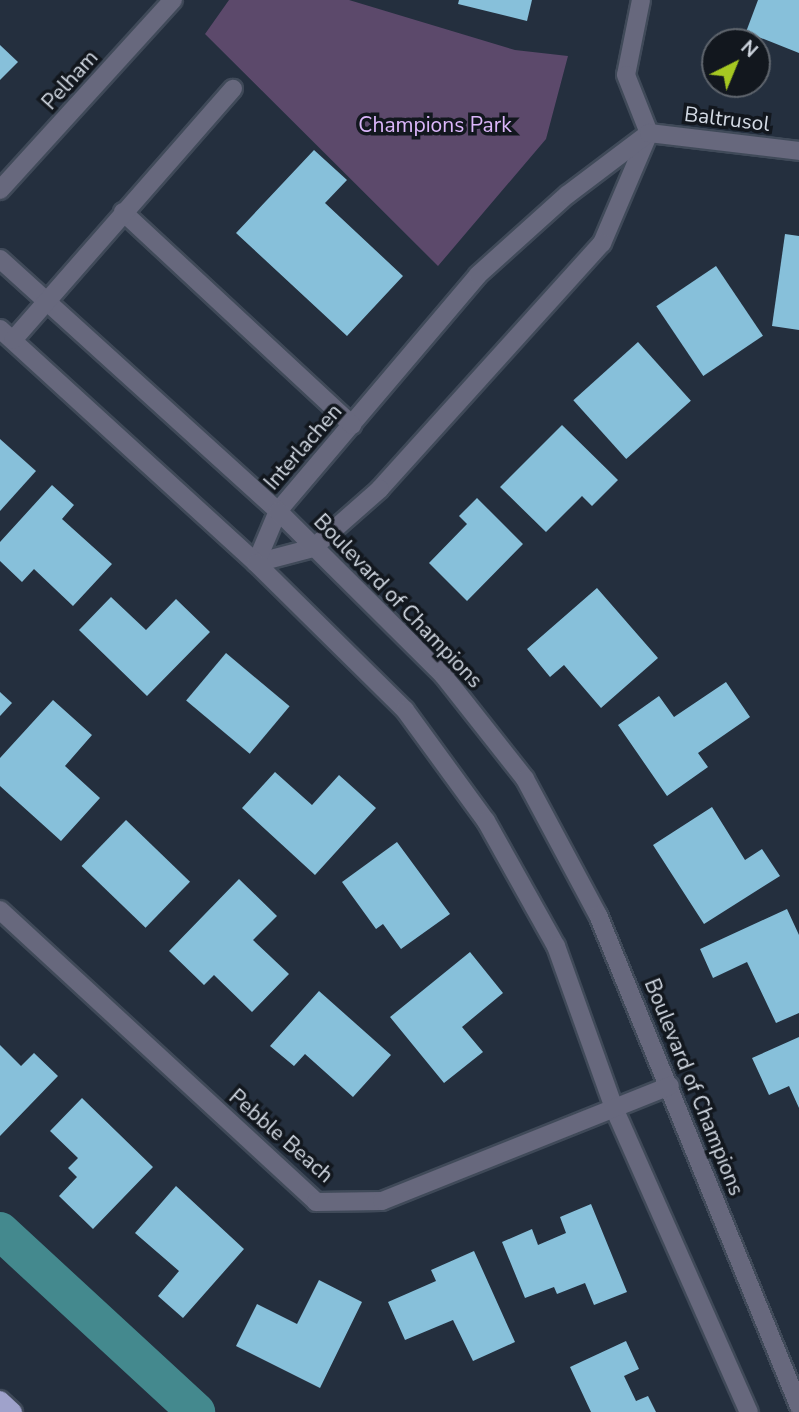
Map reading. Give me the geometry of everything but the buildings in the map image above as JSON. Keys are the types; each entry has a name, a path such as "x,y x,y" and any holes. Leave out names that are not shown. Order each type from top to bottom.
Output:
{"main road":[{"path":"0,1400 13,1412"}],"street":[{"name":"Pelham","path":"0,190 173,0"},
{"path":"256,562 313,548 380,489 602,243 649,133 626,75 640,0"},
{"path":"233,89 47,299 6,335 256,562 405,710 486,821 556,946 614,1108 749,1412"},
{"name":"Baltrusol","path":"649,133 799,151"},
{"name":"Interlachen","path":"256,562 278,511 478,275 567,195 649,133"},
{"path":"123,212 352,425"},
{"name":"Boulevard of Champions","path":"0,259 278,511 443,675 525,779 598,915 799,1406"},
{"name":"Pebble Beach","path":"0,910 316,1202 382,1201 670,1086"}],"green space":[{"name":"Champions Park","path":"229,0 349,0 515,50 568,56 546,139 438,266 205,34"}],"waterway":[{"path":"0,1231 196,1412"}]}
